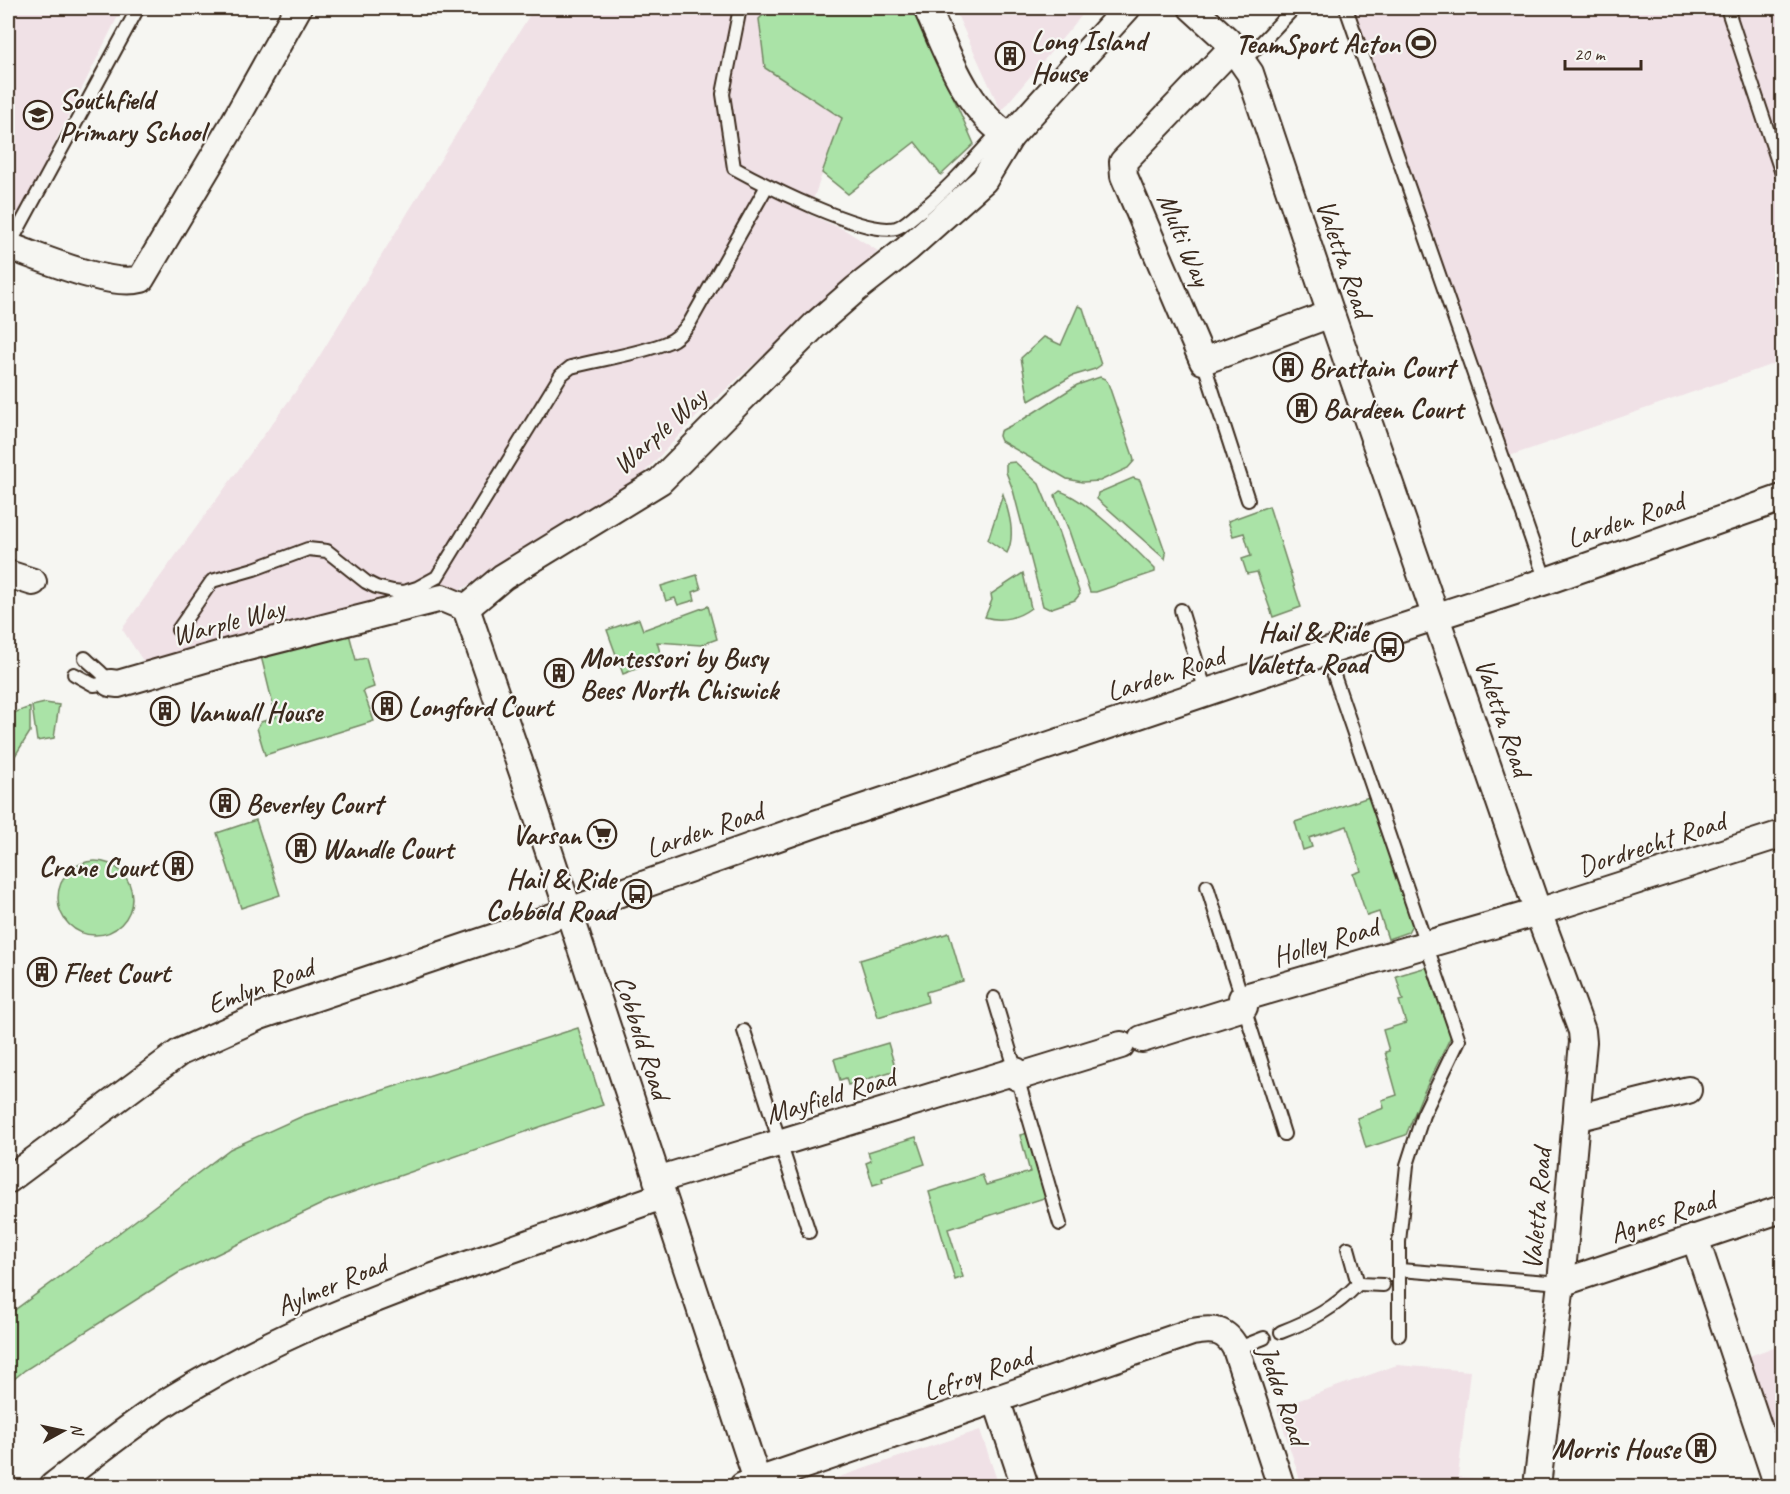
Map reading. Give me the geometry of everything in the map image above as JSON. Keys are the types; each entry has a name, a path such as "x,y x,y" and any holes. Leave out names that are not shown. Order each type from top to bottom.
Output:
{"street":[{"path":"8,246 105,279 131,282 141,279 232,126 298,8"},
{"path":"927,8 969,96 1005,134"},
{"name":"Warple Way","path":"110,683 118,684 232,651 442,598 465,608 503,577 660,480 815,325 907,249 984,180 1005,134 1127,8"},
{"name":"Valetta Road","path":"1192,8 1238,55 1250,73 1538,912 1582,1030 1583,1042 1561,1284 1537,1486"},
{"name":"Multi Way","path":"1203,361 1124,176 1123,162 1238,55"},
{"path":"1203,361 1331,314"},
{"name":"Larden Road","path":"568,910 818,823 1546,580 1782,498"},
{"path":"8,574 33,582"},
{"name":"Cobbold Road","path":"465,608 660,1188 753,1485"},
{"name":"Dordrecht Road","path":"1538,912 1782,834"},
{"name":"Emlyn Road","path":"8,1180 180,1052 214,1035 260,1016 510,932 568,910"},
{"name":"Holley Road","path":"1131,1042 1427,943 1538,912"},
{"name":"Mayfield Road","path":"660,1188 780,1143 1131,1042"},
{"path":"1576,1118 1688,1090"},
{"name":"Aylmer Road","path":"53,1486 170,1400 288,1336 399,1288 660,1188"},
{"name":"Agnes Road","path":"1561,1284 1782,1209"},
{"path":"1695,1238 1778,1486"},
{"name":"Lefroy Road","path":"753,1485 1192,1332 1208,1329 1218,1331"},
{"name":"Jeddo Road","path":"1218,1331 1226,1335 1236,1349 1281,1486"},
{"path":"996,1399 1025,1486"}],"lane":[{"path":"8,246 138,8"},
{"path":"740,8 723,94 734,168 767,186 811,206 850,220 882,229 898,227 934,201 1005,134"},
{"path":"1238,55 1294,8"},
{"path":"1346,8 1546,580"},
{"path":"1727,8 1782,174"},
{"path":"178,630 212,581 254,569 308,549 327,551 366,582 393,591 404,592 437,578 561,375 571,367 660,345 681,334 689,324 767,186"},
{"path":"1203,361 1248,500"},
{"path":"1181,610 1206,692"},
{"path":"1326,652 1459,1040 1423,1115 1407,1165 1399,1242 1400,1335"},
{"path":"74,674 94,685 110,683 106,675 86,658"},
{"path":"1207,886 1284,1134"},
{"path":"994,998 1060,1224"},
{"path":"744,1031 809,1232"},
{"path":"1348,1248 1358,1284"},
{"path":"1400,1270 1561,1284"},
{"path":"1281,1332 1327,1311 1343,1300 1358,1284 1383,1285"},
{"path":"1236,1349 1264,1338"}],"shaded area":[{"name":"Southfield Primary School","path":"8,8 122,8 14,225 8,222"},
{"path":"534,8 770,8 759,19 765,68 842,118 808,214 845,230 878,251 700,413 642,475 464,588 149,670 122,629 309,373"},
{"name":"Long Island House","path":"954,8 1088,8 1001,111"},
{"path":"1338,8 1782,8 1782,361 1498,460"},
{"path":"1782,1344 1782,1486 1736,1361"},
{"path":"1397,1365 1470,1371 1458,1477 1514,1482 1513,1486 1302,1486 1277,1408"},
{"path":"980,1430 999,1486 812,1486"}],"green space":[{"path":"770,8 914,8 974,144 941,175 915,142 848,194 822,173 842,118 765,68 759,19"},
{"path":"1078,306 1083,308 1101,365 1072,376 1029,401 1021,358 1044,337 1061,345"},
{"path":"1100,377 1108,383 1133,456 1134,461 1128,468 1100,481 1082,482 1067,479 1001,441 1000,431 1022,420 1077,385"},
{"path":"1015,462 1039,484 1080,594 1075,600 1049,609 1043,606 1013,490 1006,472 1006,463"},
{"path":"1133,478 1140,480 1166,554 1165,559 1097,499 1098,493"},
{"path":"1060,491 1072,496 1097,514 1155,569 1155,572 1090,592 1056,499 1055,495"},
{"path":"1003,494 1011,531 1007,553 988,540"},
{"path":"1269,506 1301,607 1273,617 1257,572 1247,574 1242,559 1251,556 1244,533 1233,536 1228,521"},
{"path":"1023,573 1031,608 1009,618 985,617 992,600 991,594"},
{"path":"697,575 701,589 693,592 695,600 678,605 675,598 666,601 661,586"},
{"path":"708,606 717,639 701,645 657,642 662,659 623,674 607,630 639,619 643,630"},
{"path":"348,630 356,660 366,658 374,687 363,691 374,721 265,755 257,728 261,722 276,717 260,652"},
{"path":"45,703 59,705 54,738 37,741 32,706"},
{"path":"30,707 30,732 8,767 8,715"},
{"path":"1369,797 1413,923 1408,932 1388,939 1379,912 1367,916 1353,874 1361,871 1347,826 1309,838 1312,847 1303,850 1295,822"},
{"path":"256,820 280,895 241,908 217,833"},
{"path":"95,861 109,864 121,872 129,884 132,898 129,912 121,924 109,932 95,935 81,932 69,924 61,912 58,898 61,884 69,872 81,864"},
{"path":"949,933 963,981 926,992 928,1002 878,1017 860,960"},
{"path":"1427,967 1451,1036 1406,1135 1366,1148 1357,1118 1384,1108 1382,1100 1397,1095 1385,1052 1389,1051 1383,1030 1406,1023 1399,1001 1403,1000 1396,976"},
{"path":"578,1028 603,1105 330,1200 180,1272 25,1370 8,1384 8,1315 230,1149 305,1115"},
{"path":"888,1043 896,1070 848,1085 846,1078 840,1080 834,1059"},
{"path":"1028,1133 1047,1197 948,1229 963,1277 955,1280 929,1192 982,1175 986,1185 1030,1172 1020,1135"},
{"path":"916,1137 925,1164 882,1178 883,1182 873,1185 866,1163 871,1161 868,1152"}],"place":[{"name":"TeamSport Acton","path":"1421,43"},
{"name":"Long Island House","path":"1010,56"},
{"name":"Southfield Primary School","path":"38,115"},
{"name":"Brattain Court","path":"1288,367"},
{"name":"Bardeen Court","path":"1302,408"},
{"name":"Hail & Ride Valetta Road","path":"1389,647"},
{"name":"Montessori by Busy Bees North Chiswick","path":"559,673"},
{"name":"Longford Court","path":"387,706"},
{"name":"Vanwall House","path":"165,711"},
{"name":"Beverley Court","path":"225,803"},
{"name":"Varsan","path":"602,834"},
{"name":"Wandle Court","path":"301,848"},
{"name":"Crane Court","path":"178,866"},
{"name":"Hail & Ride Cobbold Road","path":"637,894"},
{"name":"Fleet Court","path":"42,972"},
{"name":"Morris House","path":"1701,1448"}]}
